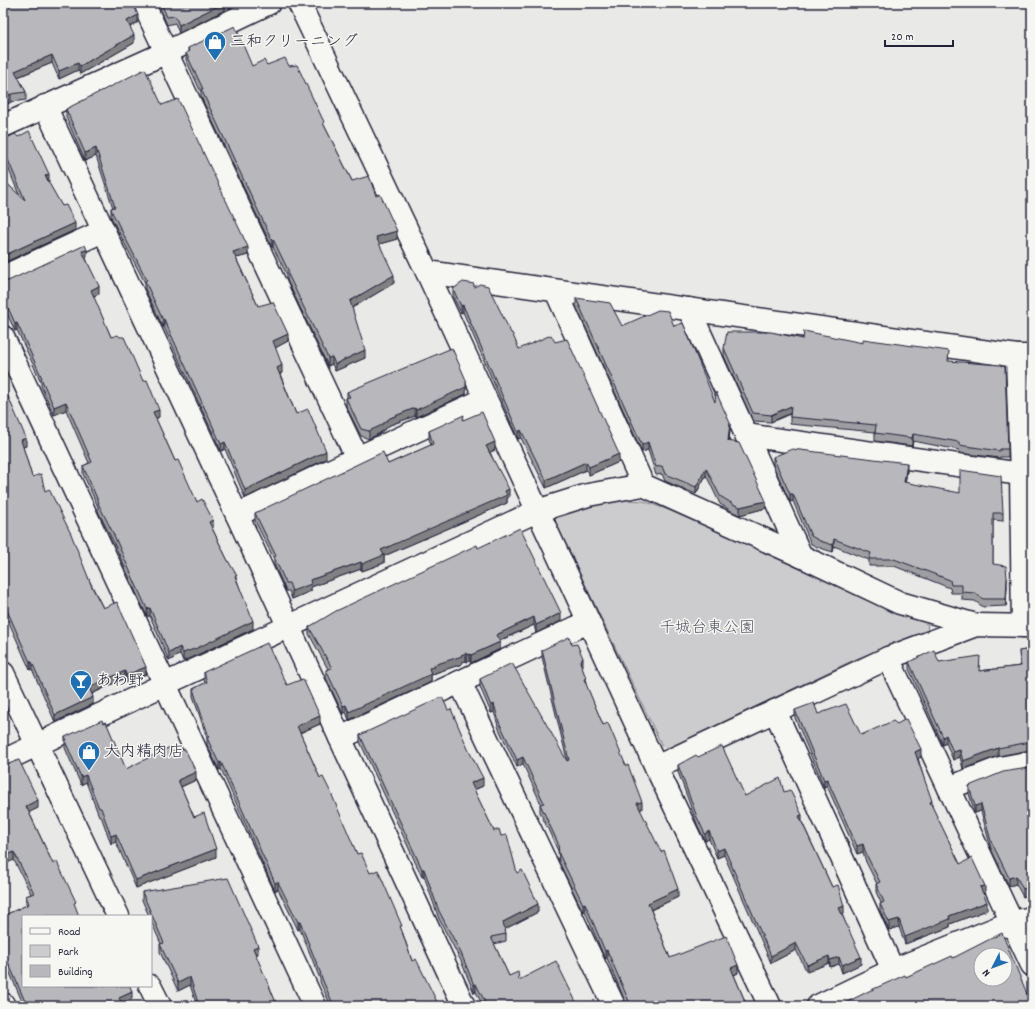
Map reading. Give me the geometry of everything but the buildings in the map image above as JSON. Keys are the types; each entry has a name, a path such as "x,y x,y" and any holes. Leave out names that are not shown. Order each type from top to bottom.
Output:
{"street":[{"path":"143,3 356,458"},
{"path":"3,126 167,52 269,3"},
{"path":"299,3 427,272 656,767 770,1006"},
{"path":"45,106 237,515 464,1006"},
{"path":"3,277 103,231"},
{"path":"3,761 288,626 537,511 588,495 643,486 801,556 900,603 976,625 1027,626 1024,356 427,272"},
{"path":"556,290 643,486"},
{"path":"688,309 801,556"},
{"path":"3,337 315,1006"},
{"path":"237,515 356,458 485,399"},
{"path":"746,435 1026,474"},
{"path":"340,738 588,622"},
{"path":"656,767 888,658 976,625"},
{"path":"888,658 949,788 1022,920 1032,965"},
{"path":"3,673 118,915"},
{"path":"460,682 614,1006"},
{"path":"774,711 894,970"},
{"path":"949,788 1000,768 1032,762"},
{"path":"818,1006 894,970 1022,920"}],"green space":[{"name":"千城台東公園","path":"615,499 643,501 666,509 857,594 927,621 928,631 856,659 668,748 662,746 555,521 558,512"}],"place":[{"name":"三和クリーニング","path":"215,62"},
{"name":"あわ野","path":"81,700"},
{"name":"大内精肉店","path":"89,772"}]}
